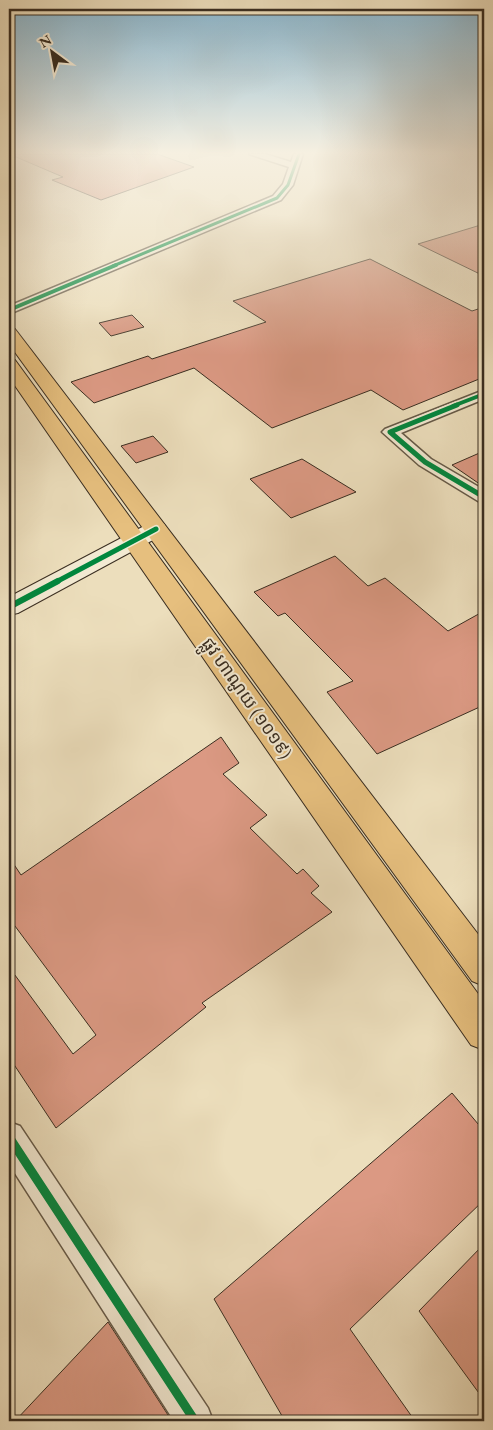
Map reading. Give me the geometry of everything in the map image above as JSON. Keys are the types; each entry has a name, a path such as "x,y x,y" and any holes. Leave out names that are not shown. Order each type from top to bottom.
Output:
{"main road":[{"name":"ផ្លូវ ហាណូយ (១០១៩)","path":"9,333 484,1032"},
{"name":"ផ្លូវ ហាណូយ (១០១៩)","path":"9,364 145,534 484,969"}],"street":[{"path":"9,310 223,221"},
{"path":"484,394 390,432 425,462 484,497"},
{"path":"9,607 145,534"},
{"path":"9,1137 195,1421"}],"building":[{"path":"484,224 484,276 418,244"},
{"path":"370,259 472,311 484,307 484,377 403,410 371,390 272,428 194,368 94,403 71,382 148,356 152,359 266,322 233,301"},
{"path":"132,315 144,327 111,336 99,323"},
{"path":"153,436 168,452 136,463 121,446"},
{"path":"484,451 484,487 452,465"},
{"path":"302,459 356,492 291,518 250,479"},
{"path":"335,556 368,586 385,578 448,631 484,611 484,705 377,754 327,692 353,681 285,613 278,616 254,592"},
{"path":"221,737 239,763 223,774 267,815 250,828 297,874 303,869 319,886 311,893 332,912 202,1003 206,1007 56,1128 9,1057 9,967 73,1054 96,1035 9,918 9,857 21,875"},
{"path":"452,1093 484,1131 484,1200 350,1329 415,1421 285,1421 214,1299"},
{"path":"484,1244 484,1400 419,1311"},
{"path":"108,1322 168,1415 163,1421 15,1421"}],"cycle path":[{"path":"9,310 223,221"},
{"path":"484,394 390,432 425,462 484,497"},
{"path":"9,607 156,529"},
{"path":"9,1137 195,1421"}]}
